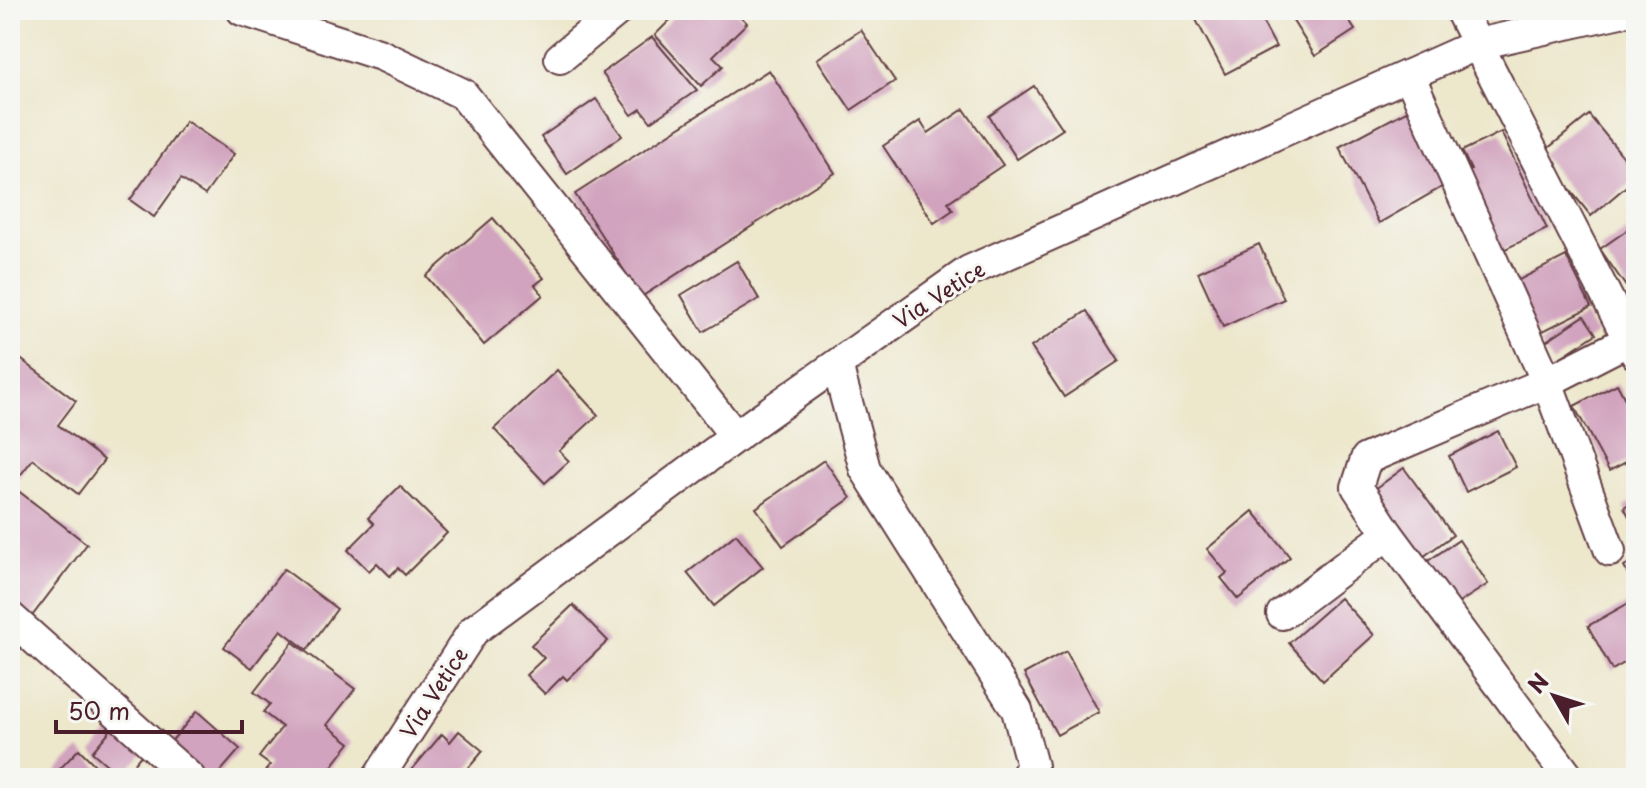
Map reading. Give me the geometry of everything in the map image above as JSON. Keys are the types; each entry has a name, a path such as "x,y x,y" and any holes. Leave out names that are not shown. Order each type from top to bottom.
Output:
{"street":[{"path":"242,10 381,55 463,94 736,437"},
{"path":"560,58 618,10"},
{"path":"1460,10 1632,347 1366,459 1357,487 1388,534 1569,778"},
{"name":"Via Vetice","path":"378,778 473,631 736,437 969,271 1478,44 1629,10"},
{"path":"1409,75 1547,382 1610,551"},
{"path":"837,365 865,469 1017,710 1032,766 1025,778"},
{"path":"1282,614 1388,534"},
{"path":"10,617 190,778"}],"building":[{"path":"680,10 734,10 747,23 713,56 723,66 701,86 655,35"},
{"path":"1210,10 1256,10 1276,47 1225,74 1195,18"},
{"path":"1286,10 1342,10 1355,30 1315,56"},
{"path":"861,30 895,81 851,110 817,59"},
{"path":"652,37 697,90 651,122 641,109 632,115 602,73"},
{"path":"769,70 835,173 641,297 575,194"},
{"path":"1034,86 1063,129 1017,159 989,116"},
{"path":"596,99 622,136 567,174 541,137"},
{"path":"964,109 1003,165 948,202 953,210 934,223 883,146 920,121 928,133"},
{"path":"1408,110 1447,184 1379,223 1339,147"},
{"path":"1589,115 1636,172 1636,178 1591,216 1541,154"},
{"path":"186,121 234,154 205,195 181,179 154,217 130,200"},
{"path":"1501,132 1547,229 1499,252 1463,174 1471,170 1462,151"},
{"path":"493,218 544,278 535,285 543,295 484,345 426,276"},
{"path":"1636,224 1636,301 1600,249"},
{"path":"1259,244 1284,299 1223,327 1198,272"},
{"path":"1566,256 1591,307 1535,335 1509,285"},
{"path":"737,261 759,299 703,332 681,295"},
{"path":"1087,311 1119,361 1064,397 1031,347"},
{"path":"1584,316 1596,334 1552,363 1540,345"},
{"path":"10,351 76,401 58,425 104,460 78,494 33,459 12,486 87,544 29,620 10,605"},
{"path":"557,370 598,415 559,451 569,461 545,483 494,429"},
{"path":"1617,384 1636,420 1636,457 1609,471 1574,406"},
{"path":"1498,431 1516,467 1466,492 1449,456"},
{"path":"824,460 851,498 783,546 756,508"},
{"path":"1404,468 1453,535 1416,562 1367,495"},
{"path":"400,486 447,533 405,575 398,568 390,576 377,563 369,571 348,550 374,524 368,518"},
{"path":"1636,500 1636,529 1624,507"},
{"path":"1253,511 1290,557 1238,599 1221,578 1227,573 1207,549"},
{"path":"736,534 763,567 714,606 687,573"},
{"path":"1459,540 1488,584 1454,606 1419,567"},
{"path":"1636,560 1636,589 1624,567"},
{"path":"284,569 337,609 307,650 281,630 252,668 224,647"},
{"path":"1340,598 1374,635 1323,681 1289,643"},
{"path":"1636,599 1636,656 1612,670 1588,626"},
{"path":"573,605 608,641 567,680 563,676 545,694 526,675 544,658 531,645"},
{"path":"293,642 355,689 327,725 350,743 323,778 260,778 270,765 259,757 282,727 263,712 270,704 254,692"},
{"path":"1066,651 1099,712 1057,735 1024,674"},
{"path":"197,711 240,749 215,778 208,778 169,744"},
{"path":"113,727 143,753 122,778 92,752"},
{"path":"459,731 483,751 460,778 405,778 442,734 450,742"},
{"path":"79,749 108,778 51,778"}]}
